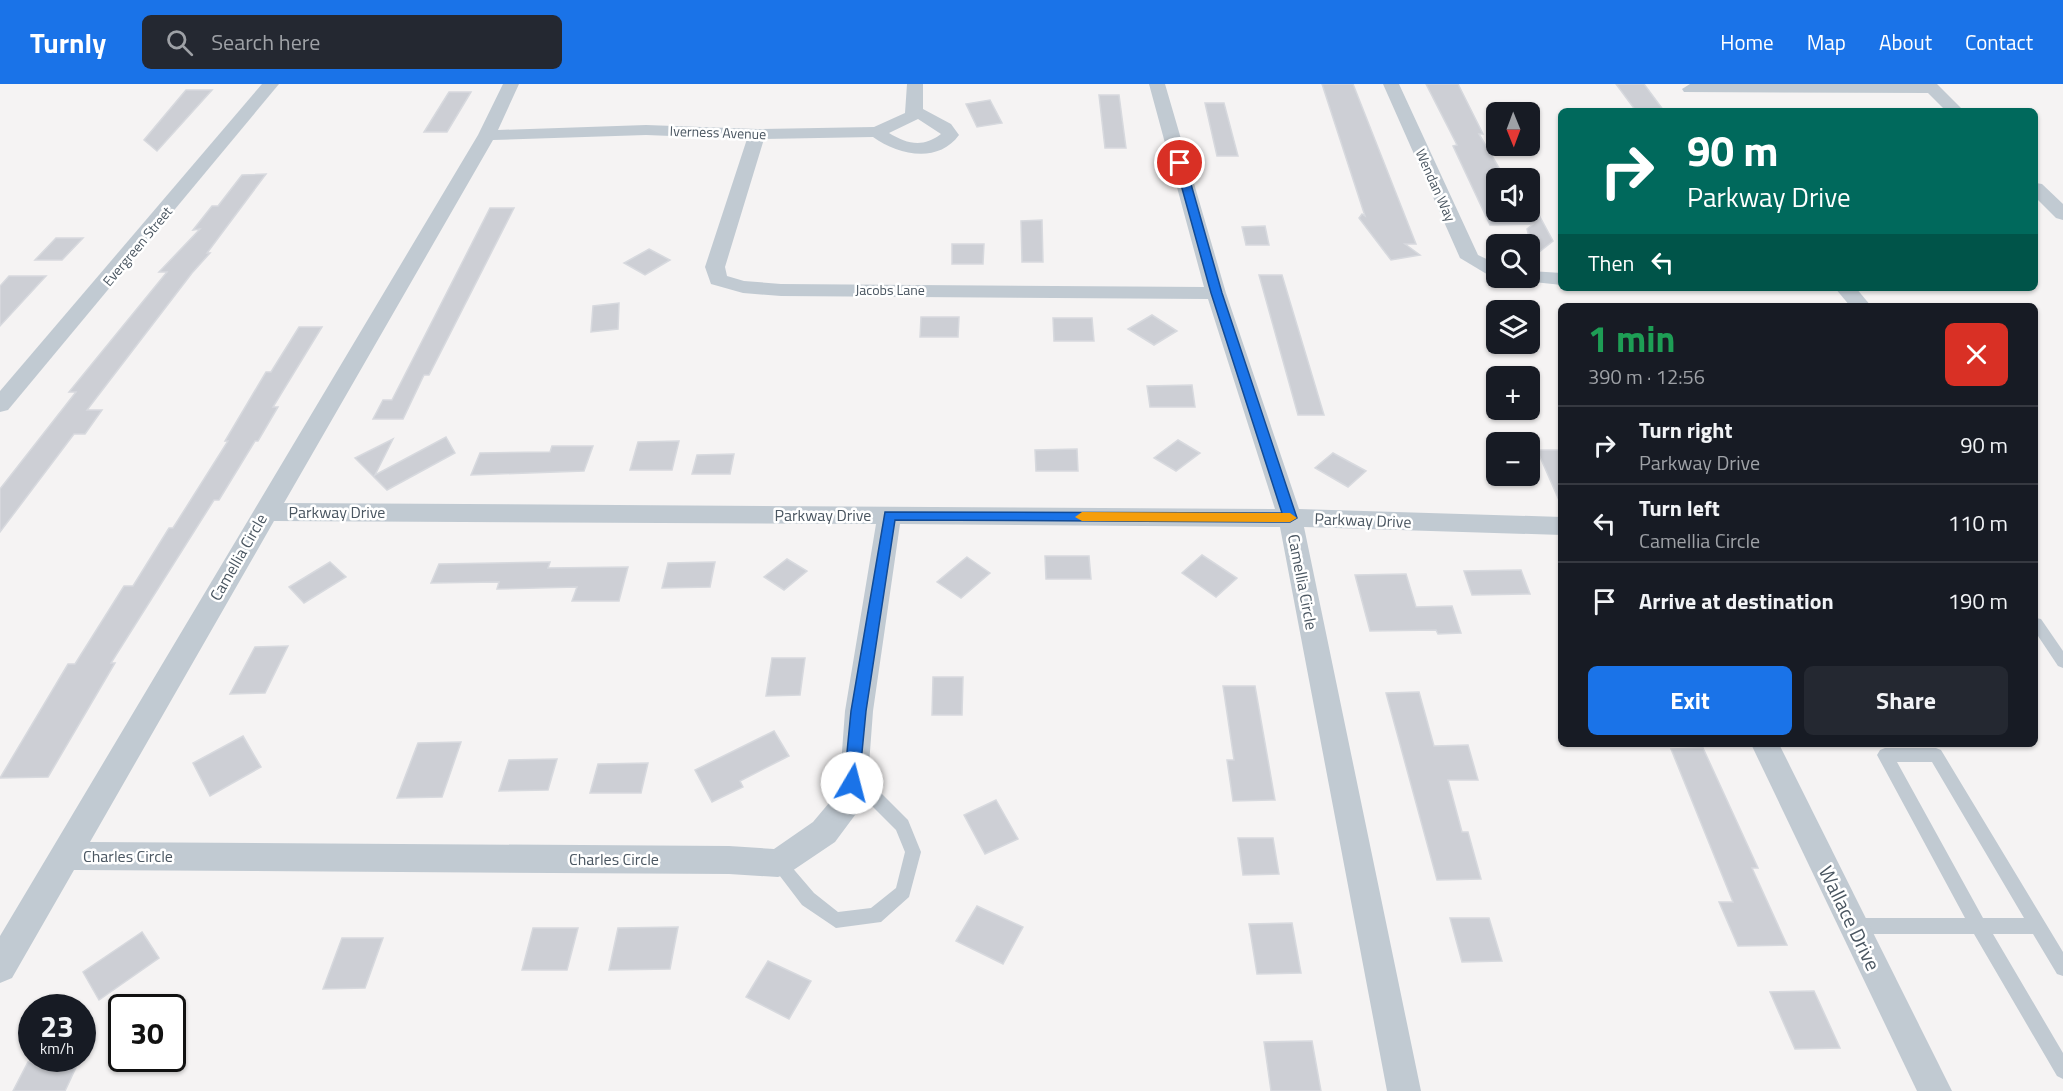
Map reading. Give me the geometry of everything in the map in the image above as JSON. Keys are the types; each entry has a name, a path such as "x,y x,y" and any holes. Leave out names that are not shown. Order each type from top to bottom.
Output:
{"street":[{"name":"Evergreen Street","path":"0,405 271,84"},
{"name":"Camellia Circle","path":"5,951 66,856 487,135 511,84"},
{"path":"877,132 893,145 920,150 943,142 950,135 945,128 915,111 915,84"},
{"name":"Camellia Circle","path":"1157,84 1216,293 1290,518 1404,1091"},
{"name":"Wendan Way","path":"1391,84 1470,258 1486,266"},
{"path":"1688,86 1930,86 1953,108"},
{"path":"1688,86 1702,104"},
{"name":"Iverness Avenue","path":"487,135 646,130 757,134 877,132 900,124 915,111"},
{"name":"Jacobs Lane","path":"757,134 715,267 718,280 743,286 781,290 1216,293"},
{"path":"2038,190 2063,214"},
{"path":"1540,278 1558,279"},
{"path":"1848,291 1858,303"},
{"name":"Parkway Drive","path":"265,512 1290,518 1558,525"},
{"path":"778,863 824,832 848,802 855,765 859,711 889,516"},
{"name":"Wallace Drive","path":"1766,747 1935,1091"},
{"name":"Charles Circle","path":"66,856 717,860 778,863"}],"lane":[{"path":"2038,626 2063,662"},
{"path":"2063,968 1936,755 1885,754 1978,925 2063,1070"},
{"path":"778,863 808,899 836,920 875,916 903,892 914,852 902,825 875,798 855,765"},
{"path":"1854,926 2038,926"}],"building":[{"path":"1322,84 1353,84 1416,244 1405,244 1420,255 1391,260 1359,218 1362,214 1365,216"},
{"path":"1426,84 1458,84 1483,134 1479,134 1486,146 1486,156 1492,156 1499,168 1486,168 1486,216 1453,146 1457,145"},
{"path":"1616,84 1644,84 1662,108 1634,108"},
{"path":"186,90 212,90 157,151 144,140"},
{"path":"449,92 471,92 447,132 424,132"},
{"path":"1099,95 1119,95 1126,148 1105,148"},
{"path":"990,100 1002,123 977,127 966,104"},
{"path":"1205,103 1224,103 1238,156 1217,156"},
{"path":"266,174 207,253 210,253 192,273 87,410 102,410 85,434 74,434 0,532 0,489 76,392 69,392 167,272 159,272 200,229 193,230 212,206 218,206 242,175"},
{"path":"490,208 514,208 429,375 424,375 403,419 373,419 383,400 392,400"},
{"path":"1540,217 1553,241 1540,251 1540,234 1528,234 1527,229 1533,224 1490,225 1489,222 1540,222"},
{"path":"1042,220 1043,262 1022,262 1021,221"},
{"path":"1265,226 1269,245 1246,245 1242,227"},
{"path":"56,238 83,238 62,260 35,260"},
{"path":"952,244 984,244 983,264 952,264"},
{"path":"649,249 670,260 645,275 624,263"},
{"path":"1259,275 1282,275 1324,415 1298,415"},
{"path":"9,276 46,276 0,326 0,286"},
{"path":"619,303 618,329 591,332 593,306"},
{"path":"1152,315 1177,331 1154,345 1128,329"},
{"path":"921,317 959,317 958,337 920,337"},
{"path":"1053,318 1092,318 1094,341 1054,341"},
{"path":"299,327 322,327 273,407 278,407 258,441 255,441 219,500 214,500 111,663 115,663 48,777 0,778 68,664 75,664 124,586 133,586 169,528 173,528 228,441 225,441 266,372 271,372"},
{"path":"1192,385 1195,407 1150,407 1147,386"},
{"path":"446,437 455,453 387,490 355,458 393,439 375,475"},
{"path":"1178,440 1200,453 1176,471 1154,458"},
{"path":"679,441 672,470 630,470 638,442"},
{"path":"552,446 593,446 584,471 471,475 480,453 550,452"},
{"path":"1077,449 1078,471 1036,471 1035,450"},
{"path":"1540,450 1558,450 1558,498 1540,457"},
{"path":"1333,453 1366,471 1348,487 1315,468"},
{"path":"734,454 730,474 692,474 697,455"},
{"path":"1202,555 1237,578 1216,597 1182,573"},
{"path":"1045,556 1089,556 1091,579 1046,579"},
{"path":"967,557 990,573 961,598 937,582"},
{"path":"787,559 807,571 784,590 764,577"},
{"path":"330,562 346,577 304,603 289,587"},
{"path":"550,562 548,568 628,567 619,601 572,601 577,587 497,589 499,582 431,583 439,564"},
{"path":"715,562 710,587 662,588 668,563"},
{"path":"1521,570 1530,594 1472,595 1464,571"},
{"path":"1406,574 1416,607 1452,606 1461,633 1438,634 1436,630 1370,631 1355,575"},
{"path":"288,646 265,693 230,694 255,647"},
{"path":"772,658 805,658 800,695 766,696"},
{"path":"933,677 963,677 962,715 932,715"},
{"path":"1223,686 1255,686 1275,800 1233,801 1227,760 1234,760"},
{"path":"1419,692 1434,746 1468,745 1478,780 1448,780 1462,832 1468,832 1481,879 1437,880 1386,693"},
{"path":"774,731 789,756 740,781 743,787 712,802 695,770"},
{"path":"243,736 261,767 210,796 193,763"},
{"path":"461,742 442,797 397,798 418,743"},
{"path":"1703,748 1758,868 1752,868 1787,945 1738,946 1719,902 1733,902 1671,749"},
{"path":"557,759 548,790 499,791 509,760"},
{"path":"648,763 641,793 590,793 598,764"},
{"path":"996,800 1018,839 985,854 964,815"},
{"path":"1238,838 1273,838 1279,874 1243,875"},
{"path":"977,906 1023,927 1003,964 956,941"},
{"path":"1450,918 1489,918 1502,961 1462,962"},
{"path":"1292,923 1301,973 1257,974 1249,924"},
{"path":"678,927 670,969 609,970 618,928"},
{"path":"533,928 578,928 567,970 522,970"},
{"path":"142,932 159,958 99,1000 83,972"},
{"path":"342,938 383,938 365,988 323,989"},
{"path":"768,961 811,981 789,1019 746,997"},
{"path":"1814,991 1840,1048 1795,1049 1770,992"},
{"path":"1312,1041 1321,1091 1271,1091 1264,1042"},
{"path":"23,1072 74,1072 65,1091 13,1091"}],"slow traffic":[{"path":"1082,517 1290,518"}],"route":[{"path":"852,783 859,711 889,516 1290,518 1216,293 1180,163"}]}
